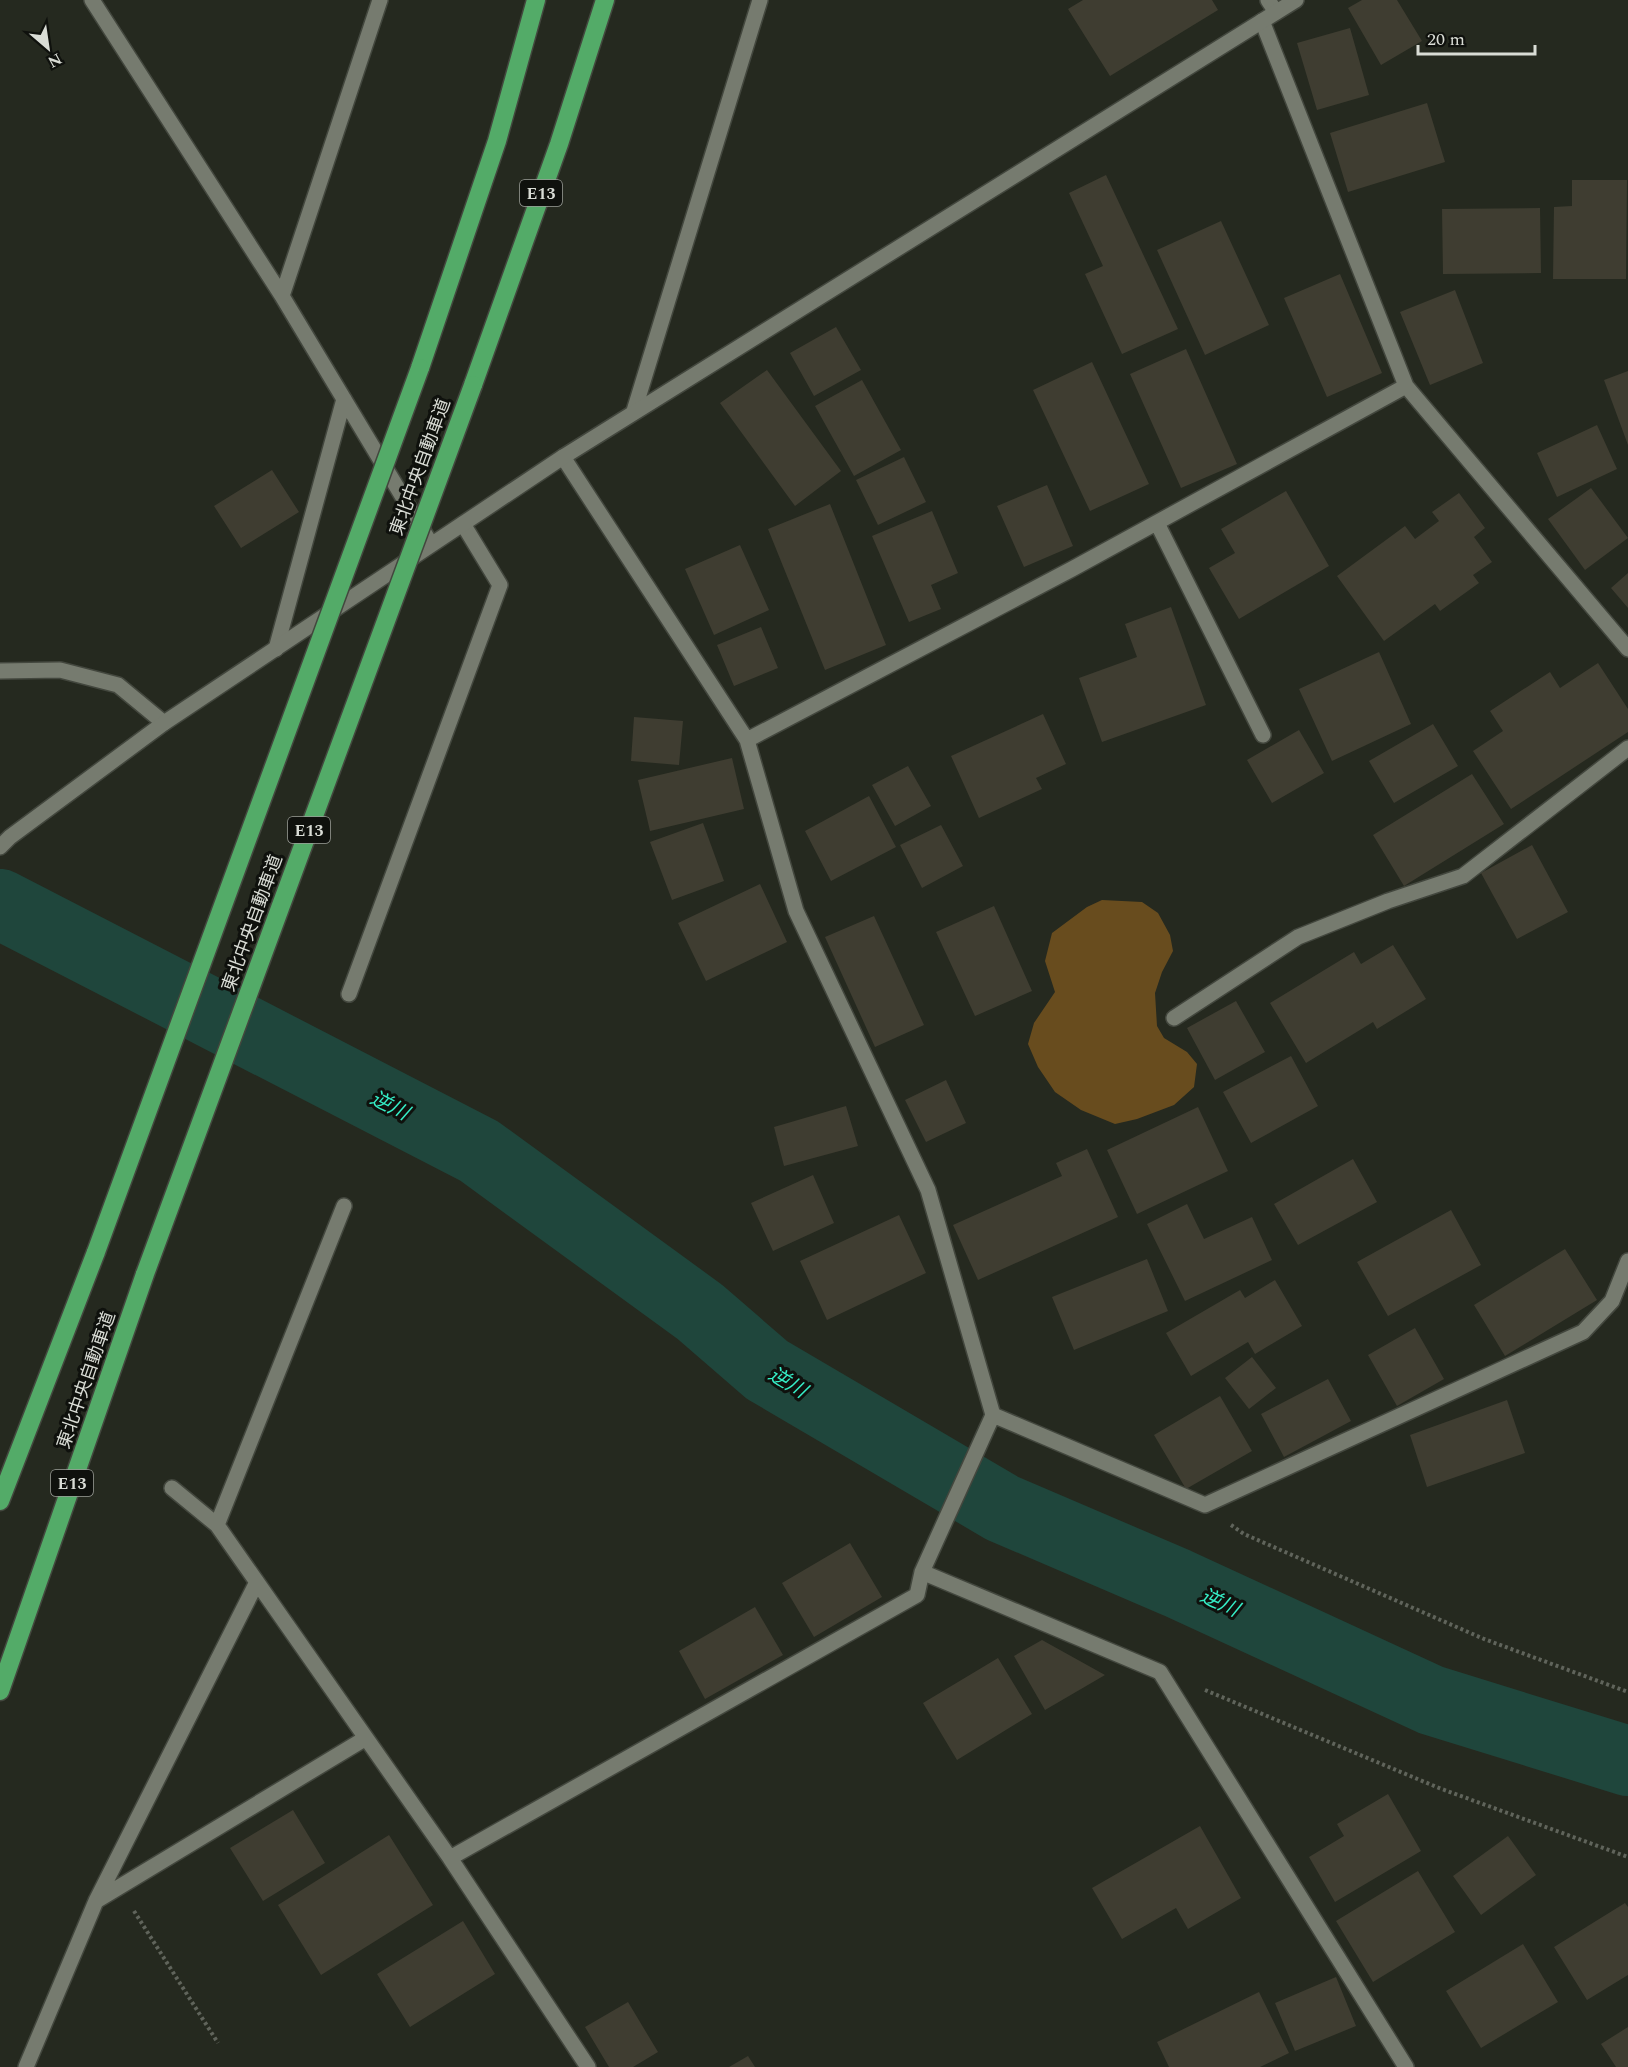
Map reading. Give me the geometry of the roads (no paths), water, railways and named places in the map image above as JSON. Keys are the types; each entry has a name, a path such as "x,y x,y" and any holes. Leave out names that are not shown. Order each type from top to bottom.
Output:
{"highway":[{"name":"東北中央自動車道","path":"0,1501 96,1252 420,368 497,141 536,0"},
{"name":"東北中央自動車道","path":"0,1692 145,1274 559,144 605,0"}],"street":[{"path":"92,0 282,296 431,544"},
{"path":"282,296 380,0"},
{"path":"634,411 760,0"},
{"path":"5,842 164,723 563,457 1262,21 1272,6 1296,0"},
{"path":"1262,21 1406,386 1628,650"},
{"path":"747,740 1157,523 1406,386"},
{"path":"276,649 344,399"},
{"path":"450,1858 917,1595 922,1572 993,1415 928,1190 796,911 747,740 563,457"},
{"path":"1157,523 1263,735"},
{"path":"349,994 500,585 463,524"},
{"path":"0,671 60,670 118,685 164,723"},
{"path":"1174,1018 1298,937 1388,901 1463,876 1628,748"},
{"path":"217,1525 344,1206"},
{"path":"993,1415 1205,1505 1583,1332 1612,1301 1628,1261"},
{"path":"172,1488 217,1525 450,1858 588,2067"},
{"path":"922,1572 1160,1672 1406,2067"},
{"path":"26,2067 96,1901 257,1582"},
{"path":"96,1901 366,1738"}],"waterway":[{"name":"逆川","path":"0,904 479,1151 700,1312 767,1370 1002,1508 1177,1583 1431,1700 1628,1761"}]}
